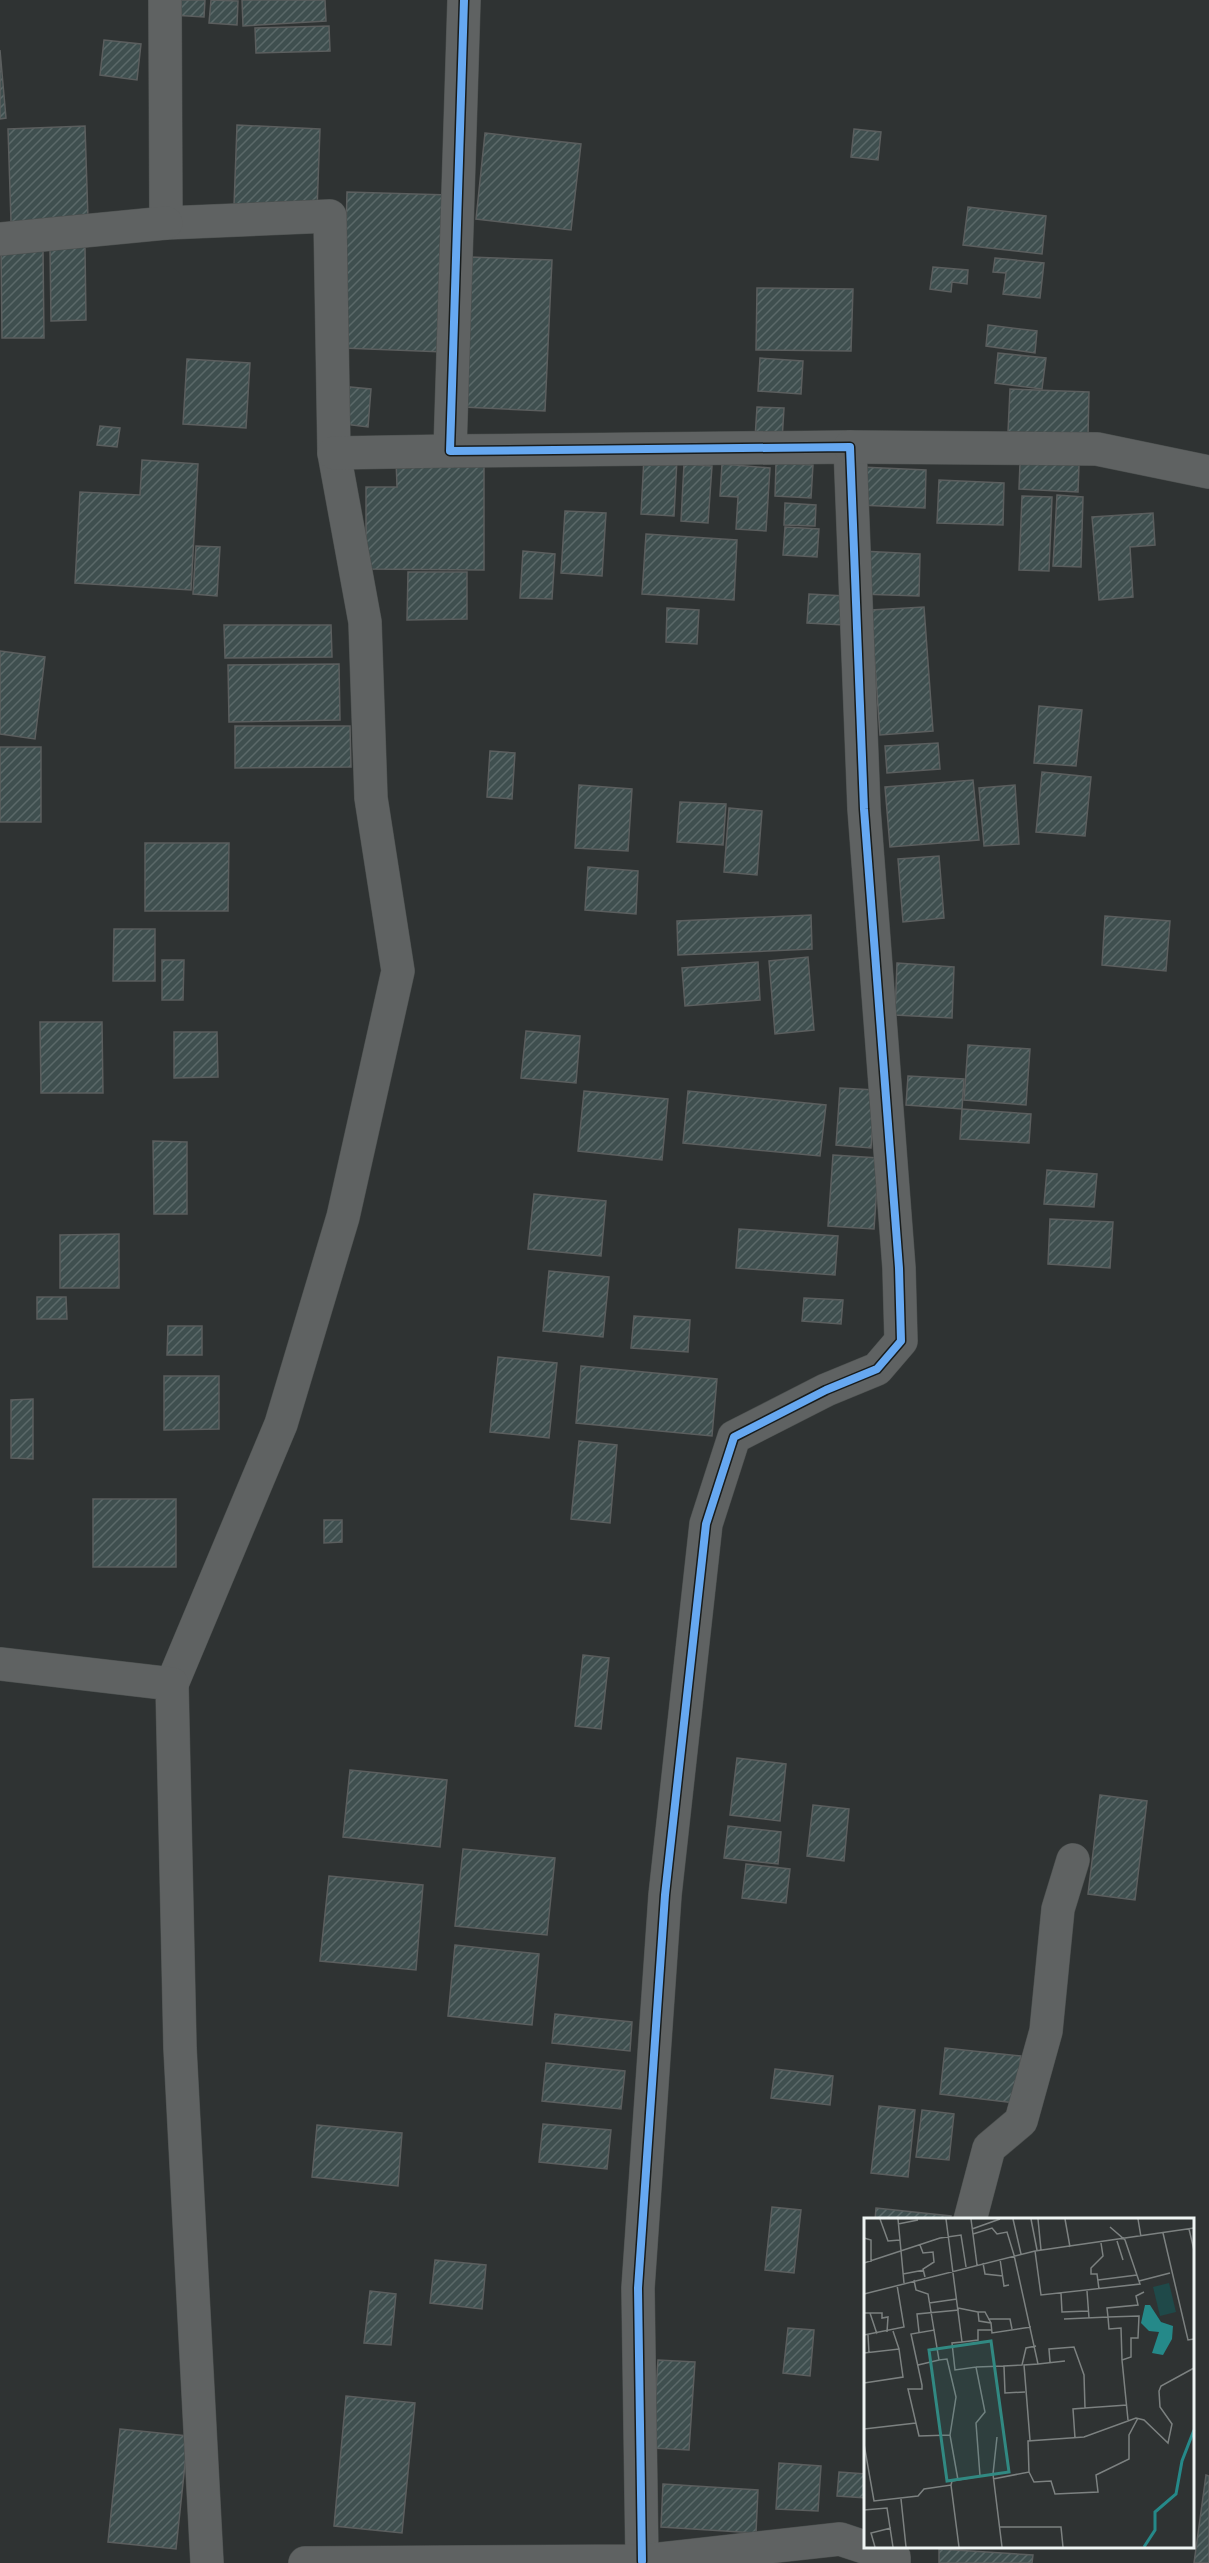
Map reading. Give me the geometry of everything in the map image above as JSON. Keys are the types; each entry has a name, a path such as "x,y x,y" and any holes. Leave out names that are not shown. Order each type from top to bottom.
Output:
{"street":[{"path":"165,0 166,223"},
{"path":"450,451 464,0"},
{"path":"0,238 166,223 330,216 334,453 365,622 370,798 398,970 343,1217 281,1424 172,1684 180,2048 207,2563"},
{"path":"334,453 850,447 1097,448 1209,472"},
{"path":"642,2561 638,2288 664,1896 706,1524 734,1437 826,1390 877,1369 902,1341 899,1268 864,810 850,447"},
{"path":"0,1664 172,1684"},
{"path":"970,2218 988,2148 1021,2121 1046,2031 1058,1909 1073,1860"},
{"path":"305,2563 642,2561 840,2539 864,2546"},
{"path":"869,2548 895,2556"}],"building":[{"path":"173,0 205,0 204,17 172,15"},
{"path":"211,0 238,1 237,25 209,23"},
{"path":"242,0 325,0 326,21 243,26"},
{"path":"329,26 330,51 256,53 255,28"},
{"path":"104,40 141,44 137,80 100,75"},
{"path":"0,50 6,118 0,119"},
{"path":"237,125 320,129 317,210 234,206"},
{"path":"85,126 88,219 11,222 8,129"},
{"path":"854,129 881,132 878,160 851,157"},
{"path":"485,133 581,144 571,230 476,219"},
{"path":"347,192 449,195 444,352 343,348"},
{"path":"968,207 1046,216 1042,254 963,245"},
{"path":"85,247 86,320 51,321 50,248"},
{"path":"1,249 43,249 44,338 2,338"},
{"path":"470,257 552,260 545,411 463,407"},
{"path":"995,258 1044,263 1040,298 1003,294 1006,273 993,272"},
{"path":"933,267 968,270 967,284 952,282 951,292 930,289"},
{"path":"757,288 853,289 851,351 756,350"},
{"path":"988,325 1037,331 1035,353 986,346"},
{"path":"998,353 1046,358 1042,389 995,383"},
{"path":"760,358 803,361 801,394 758,391"},
{"path":"187,359 250,363 246,428 183,424"},
{"path":"340,386 371,389 368,427 336,423"},
{"path":"1010,389 1089,392 1088,436 1008,432"},
{"path":"757,407 784,408 782,441 755,438"},
{"path":"100,426 120,428 117,447 97,445"},
{"path":"644,457 677,459 674,516 641,514"},
{"path":"396,459 484,460 484,570 366,569 366,487 397,487"},
{"path":"142,460 198,464 191,590 75,583 80,492 140,495"},
{"path":"776,463 813,465 811,498 775,496"},
{"path":"1020,463 1079,465 1078,492 1019,489"},
{"path":"684,464 712,466 708,523 681,521"},
{"path":"722,464 770,468 766,531 736,529 738,497 720,496"},
{"path":"861,467 926,470 925,508 859,505"},
{"path":"939,480 1004,483 1003,525 937,523"},
{"path":"1057,495 1083,497 1081,567 1053,566"},
{"path":"1022,496 1052,497 1049,571 1019,570"},
{"path":"785,503 816,505 815,526 784,525"},
{"path":"565,511 606,513 602,576 561,573"},
{"path":"1153,513 1155,545 1130,547 1133,597 1099,600 1092,517"},
{"path":"785,527 819,529 817,557 783,555"},
{"path":"646,534 737,540 734,600 642,594"},
{"path":"196,546 220,547 217,596 193,594"},
{"path":"523,551 555,554 552,599 520,598"},
{"path":"861,551 920,554 919,596 860,594"},
{"path":"408,572 467,572 467,619 407,620"},
{"path":"809,594 846,596 844,625 807,623"},
{"path":"924,607 933,731 880,735 871,610"},
{"path":"667,608 699,610 697,644 666,642"},
{"path":"224,625 331,625 332,657 225,658"},
{"path":"0,651 45,657 35,739 0,734"},
{"path":"339,664 340,720 229,722 228,665"},
{"path":"1039,706 1082,710 1076,766 1034,763"},
{"path":"235,726 350,726 351,767 235,768"},
{"path":"938,743 940,769 887,773 885,746"},
{"path":"0,747 41,747 41,822 0,822"},
{"path":"490,751 515,753 512,799 487,797"},
{"path":"1042,772 1091,777 1085,836 1036,832"},
{"path":"973,780 979,840 890,847 885,787"},
{"path":"579,785 632,789 628,851 575,848"},
{"path":"1015,785 1019,844 984,846 979,788"},
{"path":"680,802 726,804 723,845 677,842"},
{"path":"729,808 762,811 757,875 724,872"},
{"path":"145,843 229,843 228,911 145,911"},
{"path":"939,856 944,918 903,922 898,859"},
{"path":"588,867 638,871 636,914 585,910"},
{"path":"811,915 812,949 678,955 677,921"},
{"path":"1105,916 1170,921 1166,971 1102,965"},
{"path":"114,929 155,929 155,981 113,981"},
{"path":"808,957 814,1030 775,1034 769,961"},
{"path":"162,960 184,960 183,1000 162,1000"},
{"path":"758,962 760,1000 685,1006 682,968"},
{"path":"897,963 954,967 952,1018 895,1015"},
{"path":"40,1022 102,1022 103,1093 41,1093"},
{"path":"526,1031 580,1036 576,1083 521,1078"},
{"path":"174,1032 217,1032 218,1077 174,1078"},
{"path":"968,1045 1030,1049 1026,1105 964,1100"},
{"path":"908,1076 964,1079 962,1109 906,1105"},
{"path":"840,1088 875,1090 871,1148 836,1145"},
{"path":"584,1091 668,1099 662,1160 578,1151"},
{"path":"688,1091 826,1105 820,1156 683,1143"},
{"path":"962,1109 1031,1114 1029,1143 960,1139"},
{"path":"153,1141 187,1142 187,1214 154,1214"},
{"path":"833,1155 879,1158 874,1229 828,1226"},
{"path":"1047,1170 1097,1174 1094,1207 1044,1204"},
{"path":"534,1194 606,1201 601,1256 528,1249"},
{"path":"1050,1219 1113,1222 1110,1268 1048,1264"},
{"path":"739,1229 838,1236 835,1275 736,1268"},
{"path":"119,1234 119,1288 60,1288 60,1235"},
{"path":"549,1271 609,1277 603,1337 543,1331"},
{"path":"37,1297 66,1297 67,1319 37,1319"},
{"path":"804,1298 843,1300 841,1324 802,1321"},
{"path":"634,1316 690,1320 688,1352 631,1348"},
{"path":"168,1326 202,1326 202,1355 167,1355"},
{"path":"498,1357 557,1363 549,1438 490,1432"},
{"path":"581,1366 717,1379 712,1436 576,1423"},
{"path":"164,1376 219,1376 219,1429 164,1430"},
{"path":"33,1399 33,1459 11,1458 11,1400"},
{"path":"579,1441 617,1445 610,1523 571,1519"},
{"path":"93,1499 176,1499 176,1567 93,1567"},
{"path":"324,1520 342,1520 342,1542 324,1543"},
{"path":"583,1655 609,1658 601,1729 575,1726"},
{"path":"737,1758 786,1764 780,1821 730,1815"},
{"path":"350,1770 447,1780 440,1847 343,1837"},
{"path":"1100,1795 1147,1801 1135,1900 1088,1894"},
{"path":"813,1805 849,1809 844,1861 807,1856"},
{"path":"728,1826 781,1832 778,1864 724,1858"},
{"path":"463,1849 555,1858 547,1935 455,1926"},
{"path":"746,1864 790,1869 786,1903 742,1898"},
{"path":"329,1876 423,1885 416,1970 320,1961"},
{"path":"455,1945 539,1954 532,2025 448,2016"},
{"path":"555,2014 632,2022 630,2051 552,2043"},
{"path":"945,2048 1021,2056 1015,2103 940,2094"},
{"path":"546,2063 625,2071 621,2109 542,2101"},
{"path":"775,2069 833,2076 830,2105 771,2098"},
{"path":"879,2106 915,2110 908,2177 871,2173"},
{"path":"922,2110 954,2114 949,2160 916,2157"},
{"path":"543,2124 611,2130 607,2169 539,2162"},
{"path":"317,2125 402,2133 398,2186 312,2177"},
{"path":"772,2207 801,2210 794,2273 765,2270"},
{"path":"876,2208 951,2216 950,2218 875,2218"},
{"path":"435,2260 486,2265 482,2309 430,2303"},
{"path":"370,2291 396,2294 391,2345 364,2343"},
{"path":"788,2328 814,2330 810,2376 783,2373"},
{"path":"658,2360 695,2362 689,2450 652,2448"},
{"path":"346,2396 415,2403 402,2533 334,2526"},
{"path":"120,2429 188,2436 176,2549 108,2542"},
{"path":"779,2463 821,2466 818,2511 776,2509"},
{"path":"839,2472 864,2474 864,2498 837,2496"},
{"path":"1206,2475 1209,2476 1209,2563 1194,2563"},
{"path":"663,2484 758,2490 756,2533 661,2527"},
{"path":"939,2549 1033,2555 1032,2563 939,2563"}],"cycle path":[{"path":"464,0 450,451 850,447 864,809 899,1268 901,1341 877,1369 826,1390 734,1437 706,1524 665,1895 638,2288 642,2561"}]}
